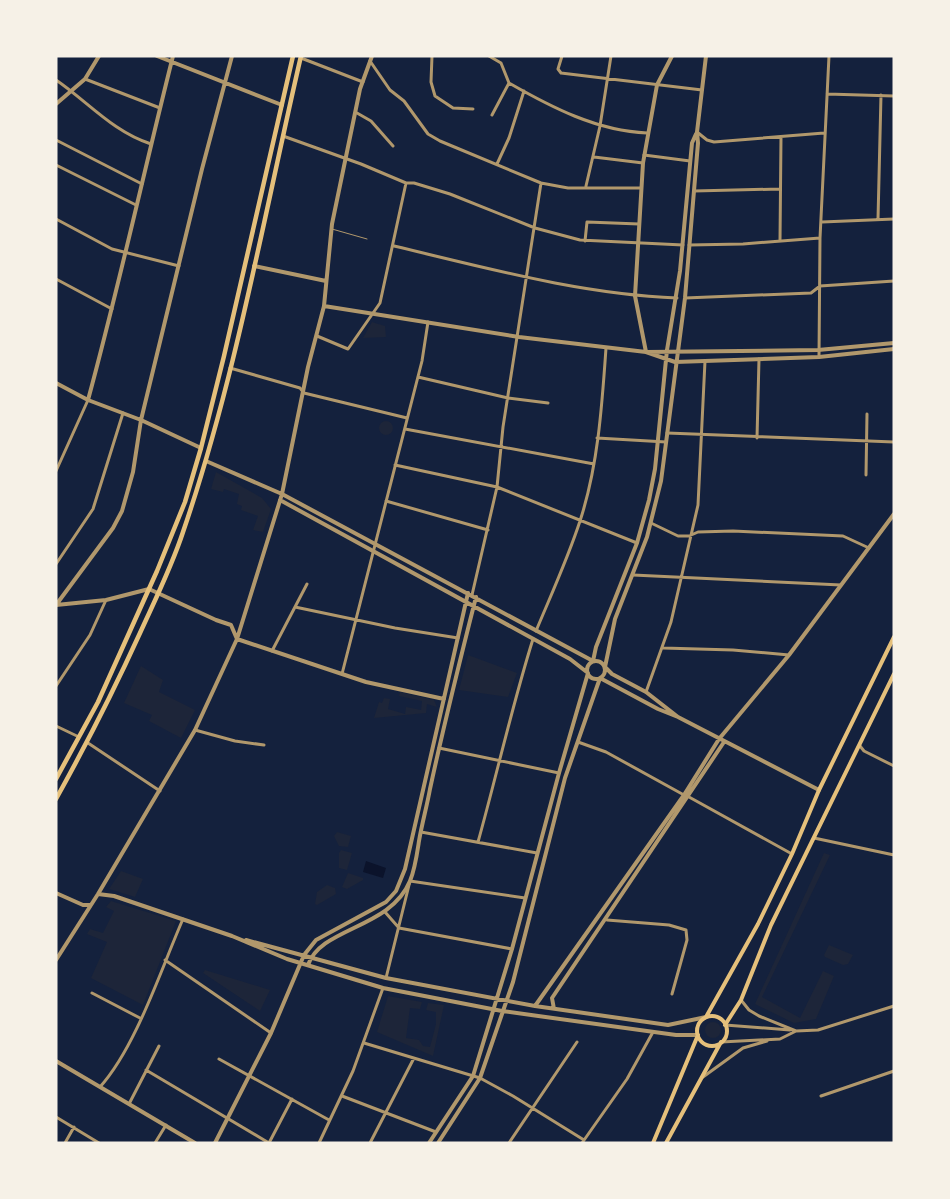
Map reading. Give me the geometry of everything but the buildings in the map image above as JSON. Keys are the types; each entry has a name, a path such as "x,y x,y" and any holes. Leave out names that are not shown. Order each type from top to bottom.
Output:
{"main road":[{"path":"56,780 80,738 149,588 185,502 201,448 293,56"},
{"path":"56,799 88,743 159,592 183,534 206,460 230,368 301,57"},
{"path":"653,1143 698,1035 698,1026 706,1017 758,924 792,854 819,790 894,637"},
{"path":"666,1143 725,1036 725,1025 741,1000 771,925 894,674"},
{"path":"706,1017 715,1016 725,1025"},
{"path":"698,1035 707,1044 721,1042"}],"street":[{"path":"56,104 85,79 99,56"},
{"path":"157,56 282,105"},
{"path":"56,472 88,400 113,310 136,205 143,184 173,56"},
{"path":"56,605 113,528 122,511 133,472 141,420 180,266 202,169 227,83 232,56"},
{"path":"56,960 98,894 195,730 237,639 282,494 324,306 332,228 363,82 372,56"},
{"path":"432,56 431,82 435,96 452,108 473,109"},
{"path":"490,56 501,63 509,84 563,111 600,126 627,132 647,133"},
{"path":"562,56 558,68 562,73 608,77 702,90"},
{"path":"586,186 600,126 611,56"},
{"path":"646,352 635,296 643,163 657,85 672,56"},
{"path":"438,1143 480,1078 513,982 560,796 576,742 600,678 605,672 615,619 651,524 661,481 684,298 694,192 697,132 706,56"},
{"path":"819,357 820,238 829,56"},
{"path":"301,57 363,82"},
{"path":"370,61 390,90 404,101 432,137 542,183 568,188 586,186 641,188"},
{"path":"85,79 160,108"},
{"path":"56,80 113,125 151,144"},
{"path":"492,115 509,84"},
{"path":"497,164 509,138 524,91"},
{"path":"827,94 894,96"},
{"path":"878,219 881,95"},
{"path":"357,113 370,121 393,146"},
{"path":"697,132 706,140 714,142 824,134"},
{"path":"429,1143 473,1076 512,949 588,668 593,661 596,647 637,543 649,500 658,442 667,350 677,298 692,143 697,132"},
{"path":"283,136 406,183 414,182 450,194 535,228 585,241 683,245"},
{"path":"780,241 781,137"},
{"path":"56,140 143,184"},
{"path":"644,155 690,161"},
{"path":"594,157 643,163"},
{"path":"56,165 136,205"},
{"path":"317,336 348,348 380,303 394,246 406,183"},
{"path":"215,1143 271,1033 302,964 304,955 316,940 386,902 396,891 405,869 466,603 472,595 497,487 508,398 542,183"},
{"path":"694,192 780,189"},
{"path":"822,222 894,219"},
{"path":"56,220 112,249 180,266"},
{"path":"585,241 587,222 639,224"},
{"path":"688,245 820,238"},
{"path":"394,246 528,277 635,296 677,298"},
{"path":"254,266 326,280"},
{"path":"57,279 113,310"},
{"path":"684,298 811,293 820,286 894,281"},
{"path":"324,306 519,337 646,352 667,350 818,350 894,343"},
{"path":"342,674 418,377 428,322"},
{"path":"536,631 580,522 594,464 598,438 606,348"},
{"path":"646,352 675,362 819,357 894,349"},
{"path":"757,438 759,359"},
{"path":"646,692 663,648 690,536 694,530 698,504 705,361"},
{"path":"230,368 300,388 304,393 407,418"},
{"path":"418,377 508,398 548,403"},
{"path":"57,385 88,400 141,420 201,448"},
{"path":"56,564 93,509 123,413"},
{"path":"866,475 867,414"},
{"path":"405,429 594,464"},
{"path":"666,433 894,442"},
{"path":"598,438 666,442"},
{"path":"206,460 282,494 536,631 593,661 599,661 612,674 646,692 678,717"},
{"path":"395,464 497,487 580,522 637,543"},
{"path":"280,500 570,659 595,678 600,678 819,790"},
{"path":"386,501 488,530"},
{"path":"554,1009 552,998 607,920 686,796 719,739 789,656 894,514"},
{"path":"651,524 671,534 690,536 698,532 733,531 843,536 869,548"},
{"path":"633,575 841,585"},
{"path":"272,651 307,584"},
{"path":"56,605 106,600 149,588 208,617 230,625 237,639 366,682 444,699"},
{"path":"386,978 410,881 439,748 474,607 472,595"},
{"path":"56,686 90,635 106,600"},
{"path":"295,607 458,638"},
{"path":"478,842 501,762 512,705 532,639"},
{"path":"663,648 733,650 789,656"},
{"path":"56,726 80,738"},
{"path":"195,730 235,741 264,744"},
{"path":"576,742 606,752 792,854"},
{"path":"535,1006 724,742"},
{"path":"88,743 160,791"},
{"path":"860,746 864,751 894,766"},
{"path":"439,748 559,773"},
{"path":"421,832 537,853"},
{"path":"814,838 894,856"},
{"path":"410,881 525,898"},
{"path":"308,965 311,957 317,950 337,937 385,912 398,900 410,881"},
{"path":"56,893 83,905 91,905"},
{"path":"98,894 114,896 232,936 302,964 383,988 502,1011 685,1036 698,1035"},
{"path":"385,912 399,928 512,949"},
{"path":"100,1087 123,1052 140,1018 183,919"},
{"path":"607,920 669,925 686,930 687,940 672,994"},
{"path":"232,936 386,978 535,1006 668,1025 706,1017"},
{"path":"165,960 271,1033"},
{"path":"319,1143 342,1096 364,1043 383,988"},
{"path":"92,993 140,1018"},
{"path":"741,1000 749,1010 759,1016 796,1031"},
{"path":"725,1025 796,1031 818,1030 894,1006"},
{"path":"721,1042 780,1038 796,1031"},
{"path":"364,1043 480,1078 533,1108 583,1142 627,1079 653,1032"},
{"path":"701,1078 743,1048 772,1039"},
{"path":"509,1143 577,1042"},
{"path":"129,1104 159,1046"},
{"path":"370,1143 414,1058"},
{"path":"219,1059 329,1120"},
{"path":"56,1061 195,1143"},
{"path":"146,1070 269,1143 292,1099"},
{"path":"821,1096 894,1071"},
{"path":"342,1096 436,1132"},
{"path":"56,1117 99,1143"},
{"path":"155,1143 166,1125"},
{"path":"65,1143 74,1127"}],"lane":[{"path":"332,228 367,239"}],"shaded area":[{"path":"372,322 385,326 386,337 363,338"},
{"path":"383,421 389,421 393,428 389,435 383,435 379,431 379,425"},
{"path":"216,472 262,498 271,509 263,532 253,530 258,516 241,510 242,506 237,504 239,494 224,489 223,492 211,489"},
{"path":"468,655 517,673 508,697 459,690"},
{"path":"141,666 163,680 159,692 195,710 181,738 149,721 152,715 124,703"},
{"path":"400,692 434,700 437,707 427,704 426,713 374,718 379,702 382,703 384,698 390,699 388,709 405,714 406,707 421,710 422,701 399,696"},
{"path":"337,832 351,836 348,847 339,846 334,836"},
{"path":"341,850 352,853 347,870 339,868 339,853"},
{"path":"824,853 830,855 762,997 800,1018 823,971 834,976 816,1019 794,1023 755,1004"},
{"path":"366,861 386,868 383,878 363,872"},
{"path":"121,871 143,879 135,897 109,889"},
{"path":"348,873 363,878 363,880 347,889 342,887"},
{"path":"327,885 335,888 336,894 317,905 315,904 317,892"},
{"path":"111,901 176,921 143,1005 91,978 107,942 87,934 90,929 103,933 114,911 106,907"},
{"path":"829,945 853,955 848,964 843,965 825,957 824,955"},
{"path":"205,970 270,990 260,1011 203,973"},
{"path":"388,996 422,1002 420,1009 410,1008 406,1038 419,1040 423,1046 430,1047 436,1024 436,1012 426,1010 428,1003 444,1005 433,1056 377,1032"},
{"path":"713,1022 719,1024 721,1030 719,1036 713,1038 707,1036 705,1030 707,1024"}]}
